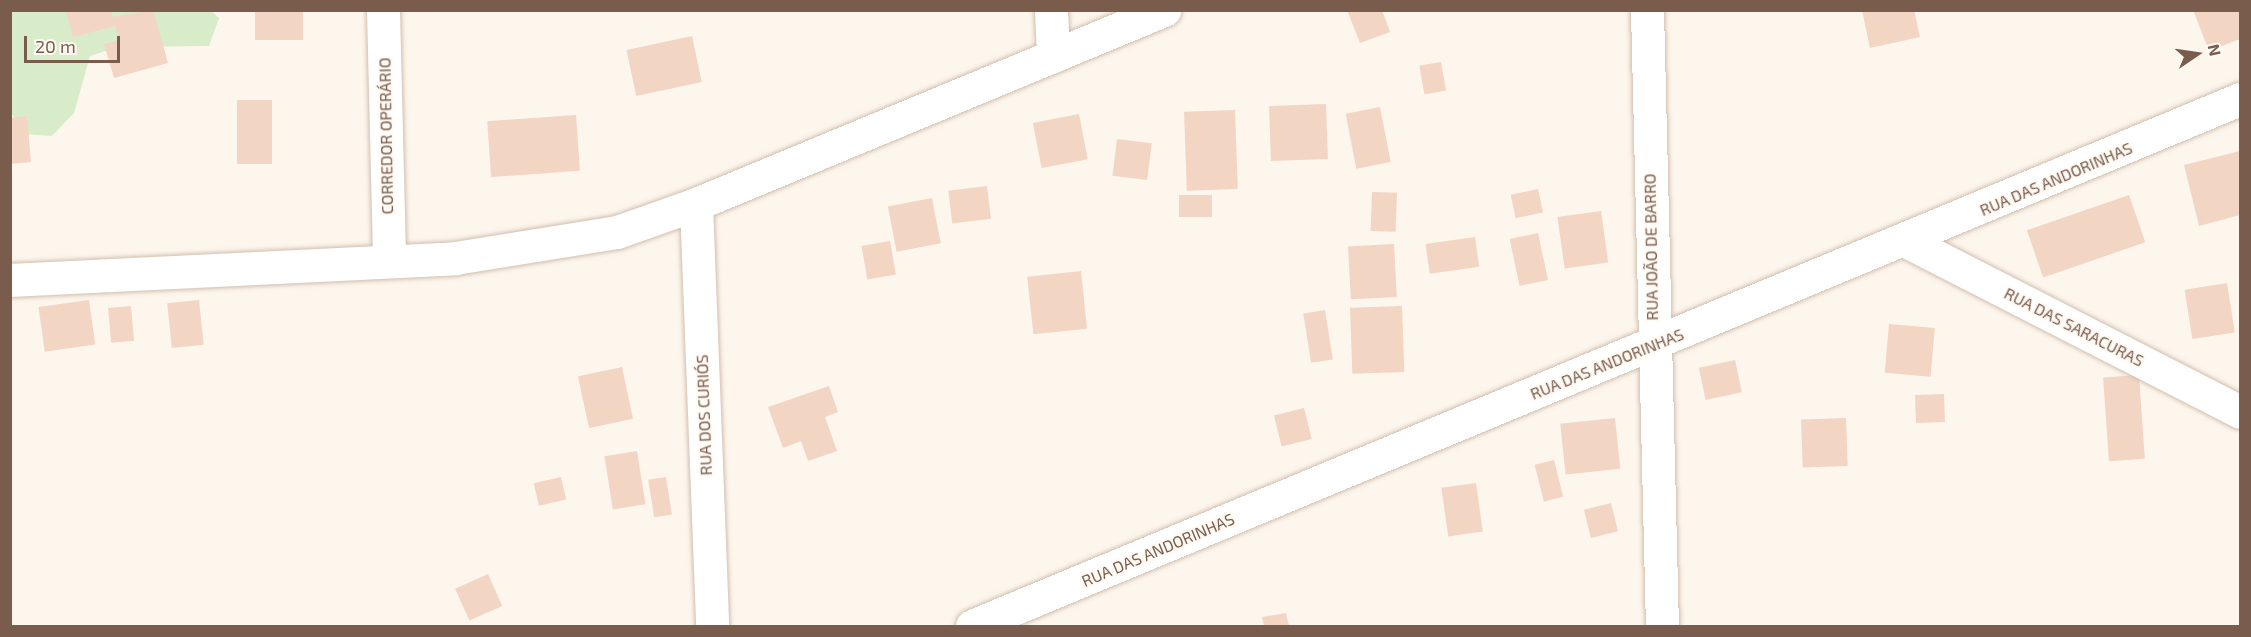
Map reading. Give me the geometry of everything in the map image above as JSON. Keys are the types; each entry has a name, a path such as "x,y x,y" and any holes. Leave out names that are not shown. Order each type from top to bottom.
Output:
{"street":[{"name":"CORREDOR OPERÁRIO","path":"382,10 389,261"},
{"path":"1051,10 1053,56"},
{"path":"10,280 455,258 617,232 696,204 1164,10"},
{"name":"RUA JOÃO DE BARRO","path":"1647,10 1653,345 1662,627"},
{"name":"RUA DAS ANDORINHAS","path":"972,627 1908,242 2241,99"},
{"name":"RUA DOS CURIÓS","path":"696,204 712,627"},
{"name":"RUA DAS SARACURAS","path":"1908,242 2241,412"}],"green space":[{"path":"210,10 219,18 209,46 118,47 90,56 74,113 52,136 24,134 11,112 11,11"}],"building":[{"path":"66,10 111,10 113,17 153,10 168,63 114,78 104,44 119,40 115,26 73,37"},
{"path":"255,10 303,10 303,40 255,40"},
{"path":"1347,10 1382,10 1390,32 1360,43"},
{"path":"1862,10 1914,10 1920,37 1870,48"},
{"path":"2193,10 2240,10 2240,39 2209,51"},
{"path":"692,36 702,82 636,96 626,50"},
{"path":"1441,62 1446,91 1424,94 1419,66"},
{"path":"237,100 272,100 272,164 237,164"},
{"path":"1326,104 1328,159 1271,161 1269,106"},
{"path":"1380,107 1391,162 1356,169 1346,114"},
{"path":"1235,110 1238,189 1187,191 1184,112"},
{"path":"1079,114 1088,159 1042,168 1033,123"},
{"path":"576,115 580,171 491,177 487,121"},
{"path":"27,116 31,162 10,164 10,118"},
{"path":"1117,139 1152,143 1147,180 1112,176"},
{"path":"2240,151 2240,215 2199,226 2184,165"},
{"path":"987,186 991,219 952,224 948,191"},
{"path":"1538,189 1543,212 1516,218 1511,195"},
{"path":"1372,192 1397,193 1396,232 1371,231"},
{"path":"1179,195 1212,195 1212,217 1179,217"},
{"path":"2129,195 2145,242 2043,277 2027,230"},
{"path":"932,198 941,243 897,252 888,207"},
{"path":"1601,211 1608,262 1565,269 1557,217"},
{"path":"1538,233 1548,280 1520,286 1510,239"},
{"path":"1475,237 1479,267 1430,274 1425,244"},
{"path":"890,241 896,274 867,280 861,246"},
{"path":"1394,244 1397,297 1351,299 1348,246"},
{"path":"1081,271 1087,329 1033,334 1027,277"},
{"path":"2227,283 2235,332 2192,339 2185,290"},
{"path":"89,300 95,345 45,352 38,307"},
{"path":"199,300 204,345 172,348 167,303"},
{"path":"131,306 134,341 111,343 108,308"},
{"path":"1402,306 1404,372 1352,374 1350,308"},
{"path":"1325,310 1333,359 1311,363 1303,313"},
{"path":"1889,324 1935,328 1931,377 1885,373"},
{"path":"1735,360 1742,392 1706,400 1699,368"},
{"path":"622,367 633,419 589,428 578,376"},
{"path":"2139,375 2145,459 2109,461 2103,378"},
{"path":"829,386 838,412 825,417 837,451 808,461 801,441 783,448 768,407"},
{"path":"1944,394 1945,422 1916,423 1915,395"},
{"path":"1304,408 1312,439 1282,447 1274,415"},
{"path":"1615,418 1620,469 1566,474 1560,424"},
{"path":"1846,418 1848,466 1803,468 1801,420"},
{"path":"637,451 645,504 613,509 604,456"},
{"path":"1554,460 1563,497 1544,502 1535,465"},
{"path":"561,477 566,499 539,506 534,483"},
{"path":"666,477 672,515 654,517 648,480"},
{"path":"1476,483 1483,532 1448,536 1441,488"},
{"path":"1611,503 1618,531 1591,538 1584,510"},
{"path":"488,574 502,606 469,621 455,589"},
{"path":"1286,613 1289,626 1264,626 1262,617"}]}
